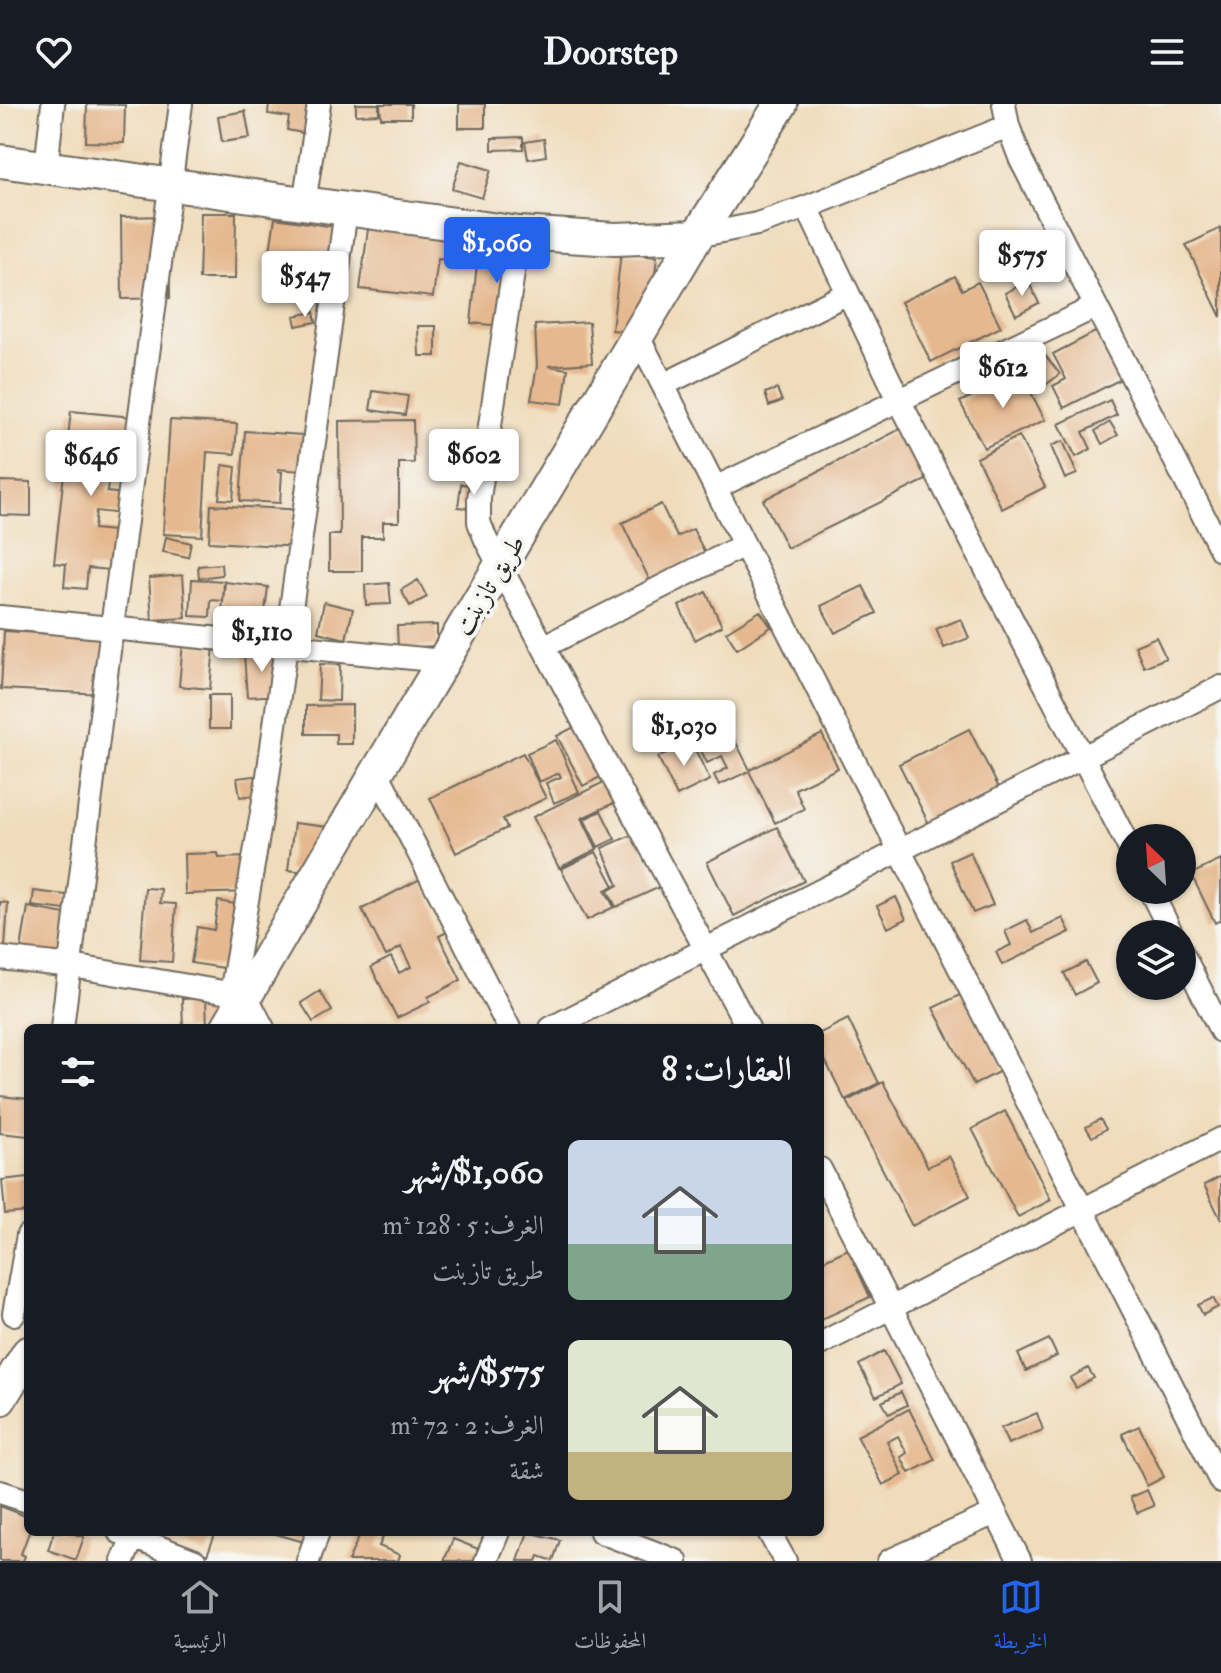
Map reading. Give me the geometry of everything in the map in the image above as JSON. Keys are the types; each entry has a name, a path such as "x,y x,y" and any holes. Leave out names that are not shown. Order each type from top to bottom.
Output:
{"street":[{"path":"46,168 53,104"},
{"path":"63,1024 181,104"},
{"path":"304,204 319,104"},
{"name":"طريق تازبنت","path":"228,1024 239,995 377,772 697,236 781,104"},
{"path":"1,168 46,168 519,233 615,239 697,236 757,224 807,207 1006,115 1021,160 1221,550"},
{"path":"807,207 899,400 1118,824"},
{"path":"260,1024 239,995 346,210"},
{"path":"519,233 479,498 479,522 746,1024"},
{"path":"663,385 848,293"},
{"path":"715,488 1095,307"},
{"path":"638,336 1221,1482"},
{"path":"545,646 744,545"},
{"path":"0,617 443,661"},
{"path":"559,1024 1221,687"},
{"path":"377,772 507,1024"},
{"path":"0,958 72,966 239,995"},
{"path":"1196,981 1221,1031"},
{"path":"824,1342 1221,1139"},
{"path":"824,1177 1020,1561"},
{"path":"14,1315 24,1258"},
{"path":"0,1399 24,1360"},
{"path":"0,1492 24,1500"},
{"path":"889,1561 995,1513"},
{"path":"123,1561 129,1536"},
{"path":"134,1536 195,1561"},
{"path":"308,1561 317,1536"},
{"path":"486,1561 496,1536"},
{"path":"609,1536 647,1555 676,1561"},
{"path":"771,1536 785,1561"}],"building":[{"path":"87,104 125,105 124,143 86,142"},
{"path":"269,104 308,104 303,133 287,130 289,117 268,114"},
{"path":"356,104 379,104 379,114 356,115"},
{"path":"380,104 411,104 411,118 381,118"},
{"path":"459,104 485,104 485,128 459,128"},
{"path":"245,111 250,138 222,142 218,116"},
{"path":"523,137 523,149 492,150 492,138"},
{"path":"544,139 546,156 528,159 525,142"},
{"path":"461,161 491,170 482,198 452,189"},
{"path":"201,213 236,213 235,279 199,279"},
{"path":"169,216 170,298 122,299 121,217"},
{"path":"275,218 342,228 334,275 309,270 306,288 290,286 293,269 268,265"},
{"path":"1221,228 1221,317 1186,245"},
{"path":"368,229 459,239 457,261 438,259 433,297 360,289"},
{"path":"479,243 522,246 514,327 471,323"},
{"path":"621,253 657,257 648,334 612,330"},
{"path":"955,276 962,290 978,282 1001,327 931,362 901,302"},
{"path":"1028,281 1039,303 1016,315 1005,293"},
{"path":"314,312 316,322 296,326 294,316"},
{"path":"589,322 592,363 548,366 568,369 563,404 531,400 537,366 535,325"},
{"path":"418,326 436,326 436,356 419,356"},
{"path":"1099,330 1123,378 1064,408 1053,386 1066,379 1053,354"},
{"path":"1045,355 1060,374 1039,390 1024,371"},
{"path":"1020,371 1045,420 984,448 960,402"},
{"path":"777,389 782,401 769,406 765,393"},
{"path":"373,391 408,396 405,415 370,410"},
{"path":"1110,400 1117,415 1083,432 1091,449 1076,457 1059,424"},
{"path":"71,411 143,418 141,443 86,437 84,449 101,451 99,464 110,465 107,492 133,495 131,515 96,511 94,529 125,532 121,571 88,568 86,589 64,587 66,564 54,563"},
{"path":"170,420 237,424 235,454 207,452 202,536 163,534"},
{"path":"413,420 414,463 399,463 399,522 383,522 383,537 362,537 362,571 329,571 329,535 340,535 339,421"},
{"path":"1110,422 1118,435 1102,444 1095,431"},
{"path":"906,426 932,477 787,548 763,500"},
{"path":"245,431 317,436 315,472 278,469 282,472 280,503 240,501"},
{"path":"1019,436 1045,487 1002,509 977,458"},
{"path":"1063,441 1077,474 1065,479 1051,446"},
{"path":"223,465 236,467 233,500 219,499"},
{"path":"0,481 31,482 31,516 0,515"},
{"path":"461,484 489,487 487,510 458,507"},
{"path":"661,504 677,537 693,529 705,553 650,581 622,523"},
{"path":"211,505 304,510 302,547 209,542"},
{"path":"166,537 191,543 188,557 163,552"},
{"path":"221,564 222,575 199,578 198,566"},
{"path":"183,575 186,618 152,620 149,578"},
{"path":"192,579 224,581 223,601 211,600 210,617 190,616"},
{"path":"418,580 427,597 410,606 401,590"},
{"path":"225,582 268,587 263,627 221,622"},
{"path":"389,583 391,604 366,605 365,585"},
{"path":"863,586 877,613 835,633 821,606"},
{"path":"706,592 722,626 695,640 679,606"},
{"path":"324,602 353,609 346,639 318,632"},
{"path":"760,611 771,627 737,649 726,632"},
{"path":"961,619 969,638 944,648 936,629"},
{"path":"437,625 437,646 398,648 397,626"},
{"path":"4,631 108,637 105,694 1,689"},
{"path":"1156,637 1166,658 1144,667 1135,646"},
{"path":"183,643 214,646 210,689 179,686"},
{"path":"278,652 281,695 247,697 244,654"},
{"path":"320,664 340,665 339,701 318,700"},
{"path":"209,695 230,695 230,729 209,729"},
{"path":"352,705 352,744 336,744 336,734 306,734 306,706"},
{"path":"726,723 750,770 822,734 838,768 795,789 804,809 775,823 749,771 719,785 714,775 728,768 722,756 707,763 695,738"},
{"path":"576,726 602,776 583,786 557,736"},
{"path":"969,729 999,788 929,824 899,764"},
{"path":"556,740 579,792 554,803 546,783 561,777 559,773 539,782 527,753"},
{"path":"691,741 710,780 677,796 658,757"},
{"path":"523,753 546,798 503,819 507,828 456,853 430,798"},
{"path":"269,774 271,793 240,797 237,778"},
{"path":"606,781 616,802 582,818 597,849 559,868 533,817"},
{"path":"601,811 615,839 598,847 584,819"},
{"path":"294,823 328,827 322,874 288,870"},
{"path":"777,827 804,881 734,916 707,862"},
{"path":"636,833 660,887 616,907 608,891 618,885 602,848"},
{"path":"596,852 614,886 605,890 614,907 587,920 561,869"},
{"path":"970,852 993,905 973,913 950,861"},
{"path":"218,853 219,858 249,857 250,892 185,894 184,854"},
{"path":"1221,860 1221,920 1215,923 1196,884 1196,872"},
{"path":"420,879 447,932 439,936 461,980 428,997 430,1002 397,1018 371,967 391,957 399,973 411,967 401,947 386,956 362,909"},
{"path":"145,888 161,889 160,903 176,904 172,962 140,960"},
{"path":"34,891 67,895 65,910 32,906"},
{"path":"896,897 906,919 888,928 877,906"},
{"path":"218,901 246,906 237,970 191,963 197,927 214,930"},
{"path":"0,902 8,903 5,947 0,946"},
{"path":"28,907 75,916 71,939 84,942 81,959 21,948"},
{"path":"1063,918 1070,932 1002,965 996,952 1011,945 1005,931 1027,920 1033,933"},
{"path":"1086,962 1097,983 1075,995 1064,973"},
{"path":"320,991 332,1011 313,1022 301,1003"},
{"path":"964,993 1004,1069 974,1085 933,1008"},
{"path":"206,998 207,1024 183,1024 182,999"},
{"path":"848,1019 879,1083 845,1100 824,1058 824,1031"},
{"path":"883,1082 928,1167 949,1156 970,1196 912,1226 847,1101"},
{"path":"0,1096 24,1099 24,1136 0,1133"},
{"path":"1005,1111 1051,1200 1018,1217 972,1129"},
{"path":"1100,1119 1106,1129 1092,1137 1086,1127"},
{"path":"1221,1176 1221,1220 1204,1185"},
{"path":"24,1177 24,1212 5,1214 2,1180"},
{"path":"848,1249 870,1297 824,1318 824,1260"},
{"path":"1213,1298 1218,1307 1203,1315 1198,1305"},
{"path":"1049,1339 1057,1356 1026,1371 1018,1354"},
{"path":"884,1351 901,1384 876,1397 859,1365"},
{"path":"1088,1368 1094,1378 1076,1388 1070,1378"},
{"path":"901,1392 907,1405 889,1414 882,1402"},
{"path":"909,1409 935,1460 909,1473 901,1457 907,1453 898,1436 887,1442 903,1475 883,1485 857,1436"},
{"path":"1037,1413 1043,1430 1008,1444 1001,1428"},
{"path":"1139,1426 1164,1477 1147,1486 1122,1434"},
{"path":"1147,1490 1154,1506 1137,1513 1130,1497"},
{"path":"0,1506 24,1515 24,1536 28,1536 21,1554 25,1556 23,1561 0,1561"},
{"path":"53,1536 84,1537 76,1560 48,1550"},
{"path":"160,1536 214,1536 207,1555"},
{"path":"283,1536 306,1536 304,1542"},
{"path":"359,1536 383,1536 379,1546 400,1555 398,1561 348,1561"},
{"path":"527,1536 560,1540 553,1561 539,1556 537,1561 518,1561"},
{"path":"453,1539 491,1554 488,1561 444,1561"}]}
